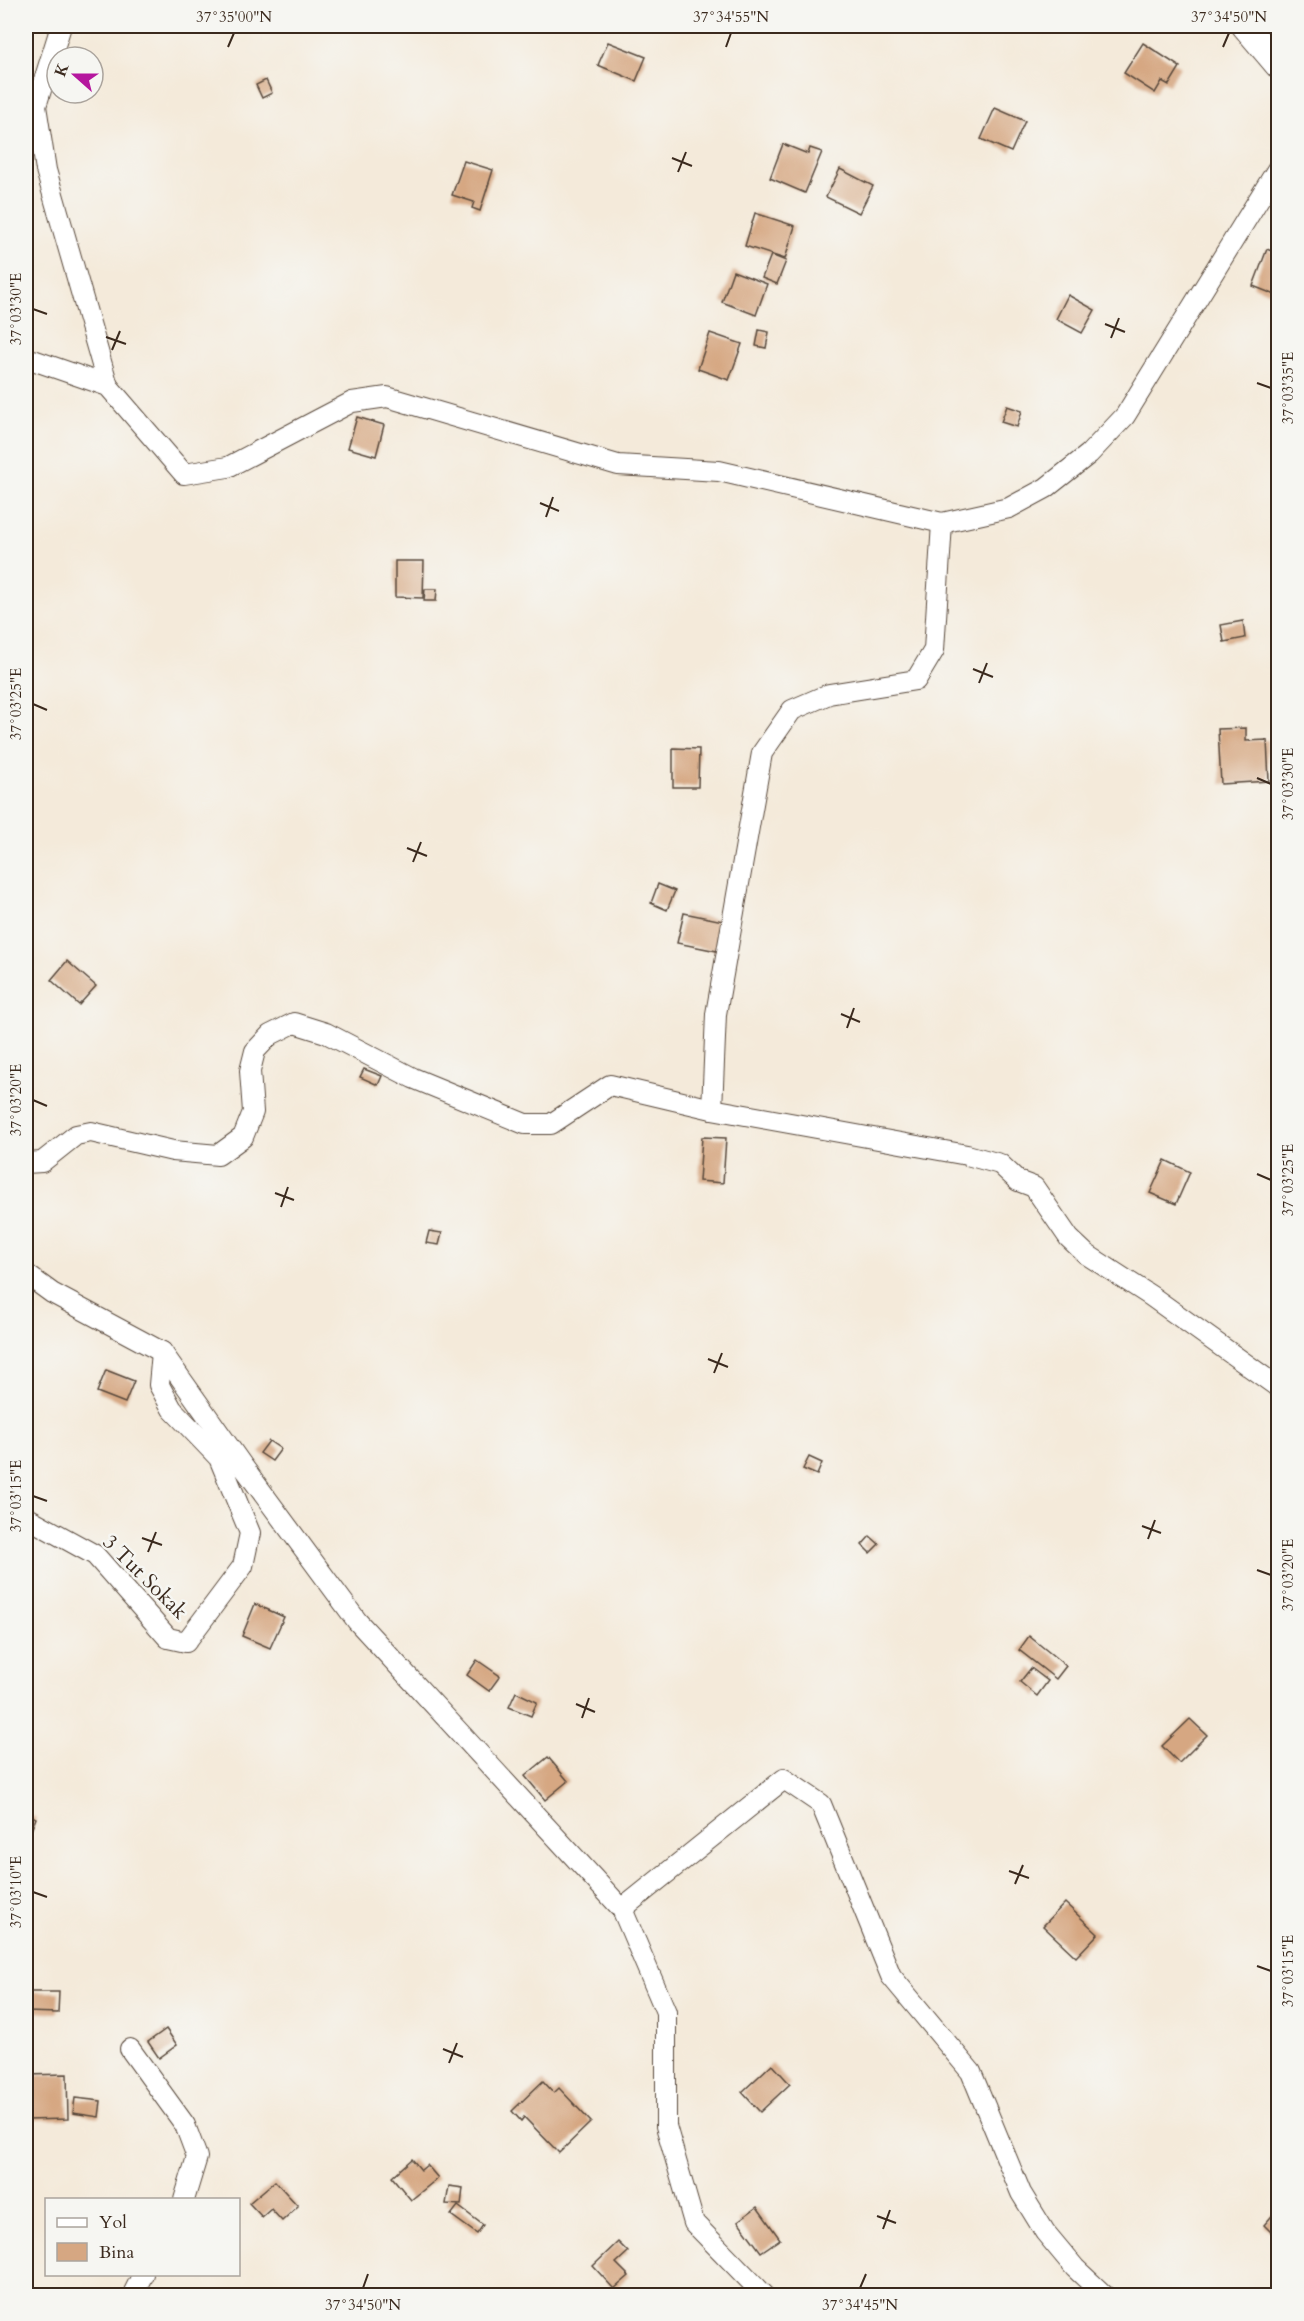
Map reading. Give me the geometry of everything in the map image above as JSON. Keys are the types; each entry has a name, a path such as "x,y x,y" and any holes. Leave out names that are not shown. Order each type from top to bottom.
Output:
{"street":[{"path":"61,26 36,106 46,170 108,386 184,474 228,467 352,402 387,397 618,465 719,471 942,523 1009,508 1046,488 1089,454 1125,416 1278,168"},
{"path":"1245,26 1278,65"},
{"path":"26,363 33,360 108,386"},
{"path":"712,1109 716,1014 762,753 792,710 829,694 916,680 934,650 942,523"},
{"path":"26,1163 42,1162 76,1136 91,1132 173,1151 218,1155 243,1137 253,1112 250,1071 255,1051 270,1035 294,1023 326,1033 413,1078 525,1124 551,1124 610,1085 712,1109 967,1155 1000,1164 1018,1180 1034,1187 1069,1238 1086,1254 1151,1296 1278,1387"},
{"path":"26,1274 52,1293 162,1352 357,1621 622,1909 666,2012 666,2126 694,2223 765,2295"},
{"path":"26,1290 52,1293"},
{"name":"3 Tut Sokak","path":"26,1517 95,1555 168,1638 186,1642 243,1566 250,1533 219,1458 172,1409 159,1385 162,1352"},
{"path":"622,1909 784,1779 821,1804 891,1976 971,2072 1022,2193 1045,2232 1075,2268 1106,2295"},
{"path":"130,2049 185,2125 197,2157 184,2198"},
{"path":"132,2295 142,2276"}],"building":[{"path":"608,42 646,57 636,81 598,65"},
{"path":"1143,43 1180,67 1169,85 1162,81 1155,93 1124,73"},
{"path":"266,80 272,93 262,98 256,85"},
{"path":"995,108 1025,121 1011,152 981,139"},
{"path":"783,144 808,154 810,148 822,152 805,193 770,178"},
{"path":"464,161 493,170 480,211 472,208 474,202 452,195"},
{"path":"840,169 873,186 859,213 826,197"},
{"path":"755,213 795,226 785,259 745,246"},
{"path":"1267,249 1278,254 1278,296 1253,286"},
{"path":"771,255 786,261 777,284 762,278"},
{"path":"733,271 767,284 756,315 722,302"},
{"path":"1068,295 1095,310 1082,333 1056,319"},
{"path":"759,330 769,332 766,348 756,346"},
{"path":"710,333 742,344 729,380 698,369"},
{"path":"1007,406 1022,411 1017,427 1001,422"},
{"path":"357,417 384,425 376,456 348,448"},
{"path":"395,561 424,561 423,598 395,597"},
{"path":"425,589 437,589 436,601 424,601"},
{"path":"1243,621 1245,638 1224,642 1221,625"},
{"path":"1246,728 1246,741 1267,740 1269,781 1221,784 1218,729"},
{"path":"673,748 699,749 698,787 673,787"},
{"path":"658,884 675,891 667,910 651,903"},
{"path":"684,913 728,922 722,952 677,943"},
{"path":"67,961 96,986 79,1005 51,980"},
{"path":"364,1069 382,1076 378,1085 360,1077"},
{"path":"702,1137 726,1138 723,1183 699,1181"},
{"path":"1165,1160 1190,1172 1176,1204 1150,1193"},
{"path":"429,1231 442,1233 439,1245 426,1243"},
{"path":"106,1370 134,1381 125,1403 97,1392"},
{"path":"269,1441 281,1449 272,1461 260,1453"},
{"path":"809,1457 822,1463 817,1475 803,1469"},
{"path":"870,1536 879,1544 870,1553 862,1545"},
{"path":"255,1604 284,1617 270,1648 242,1636"},
{"path":"1029,1636 1066,1666 1056,1679 1019,1650"},
{"path":"477,1660 500,1676 489,1691 467,1675"},
{"path":"1031,1668 1048,1681 1037,1696 1020,1682"},
{"path":"516,1692 537,1702 531,1716 509,1707"},
{"path":"1190,1719 1207,1735 1179,1763 1162,1746"},
{"path":"548,1757 568,1781 545,1800 525,1776"},
{"path":"26,1813 36,1818 26,1843"},
{"path":"1065,1903 1098,1934 1076,1957 1043,1926"},
{"path":"26,1992 59,1992 58,2013 26,2012"},
{"path":"166,2029 177,2045 159,2058 148,2042"},
{"path":"772,2064 790,2084 760,2112 742,2092"},
{"path":"67,2074 68,2119 26,2120 26,2075"},
{"path":"543,2081 554,2093 559,2088 591,2122 559,2153 524,2117 521,2121 512,2111"},
{"path":"75,2098 101,2101 99,2117 73,2113"},
{"path":"412,2159 421,2170 427,2165 438,2178 411,2200 392,2177"},
{"path":"275,2181 298,2206 282,2221 271,2209 262,2217 249,2203"},
{"path":"449,2186 463,2188 461,2205 446,2204"},
{"path":"458,2206 483,2225 477,2234 451,2215"},
{"path":"757,2207 780,2239 761,2252 738,2221"},
{"path":"1278,2209 1278,2239 1264,2225"},
{"path":"618,2242 628,2252 616,2263 629,2276 614,2289 593,2266"}]}
